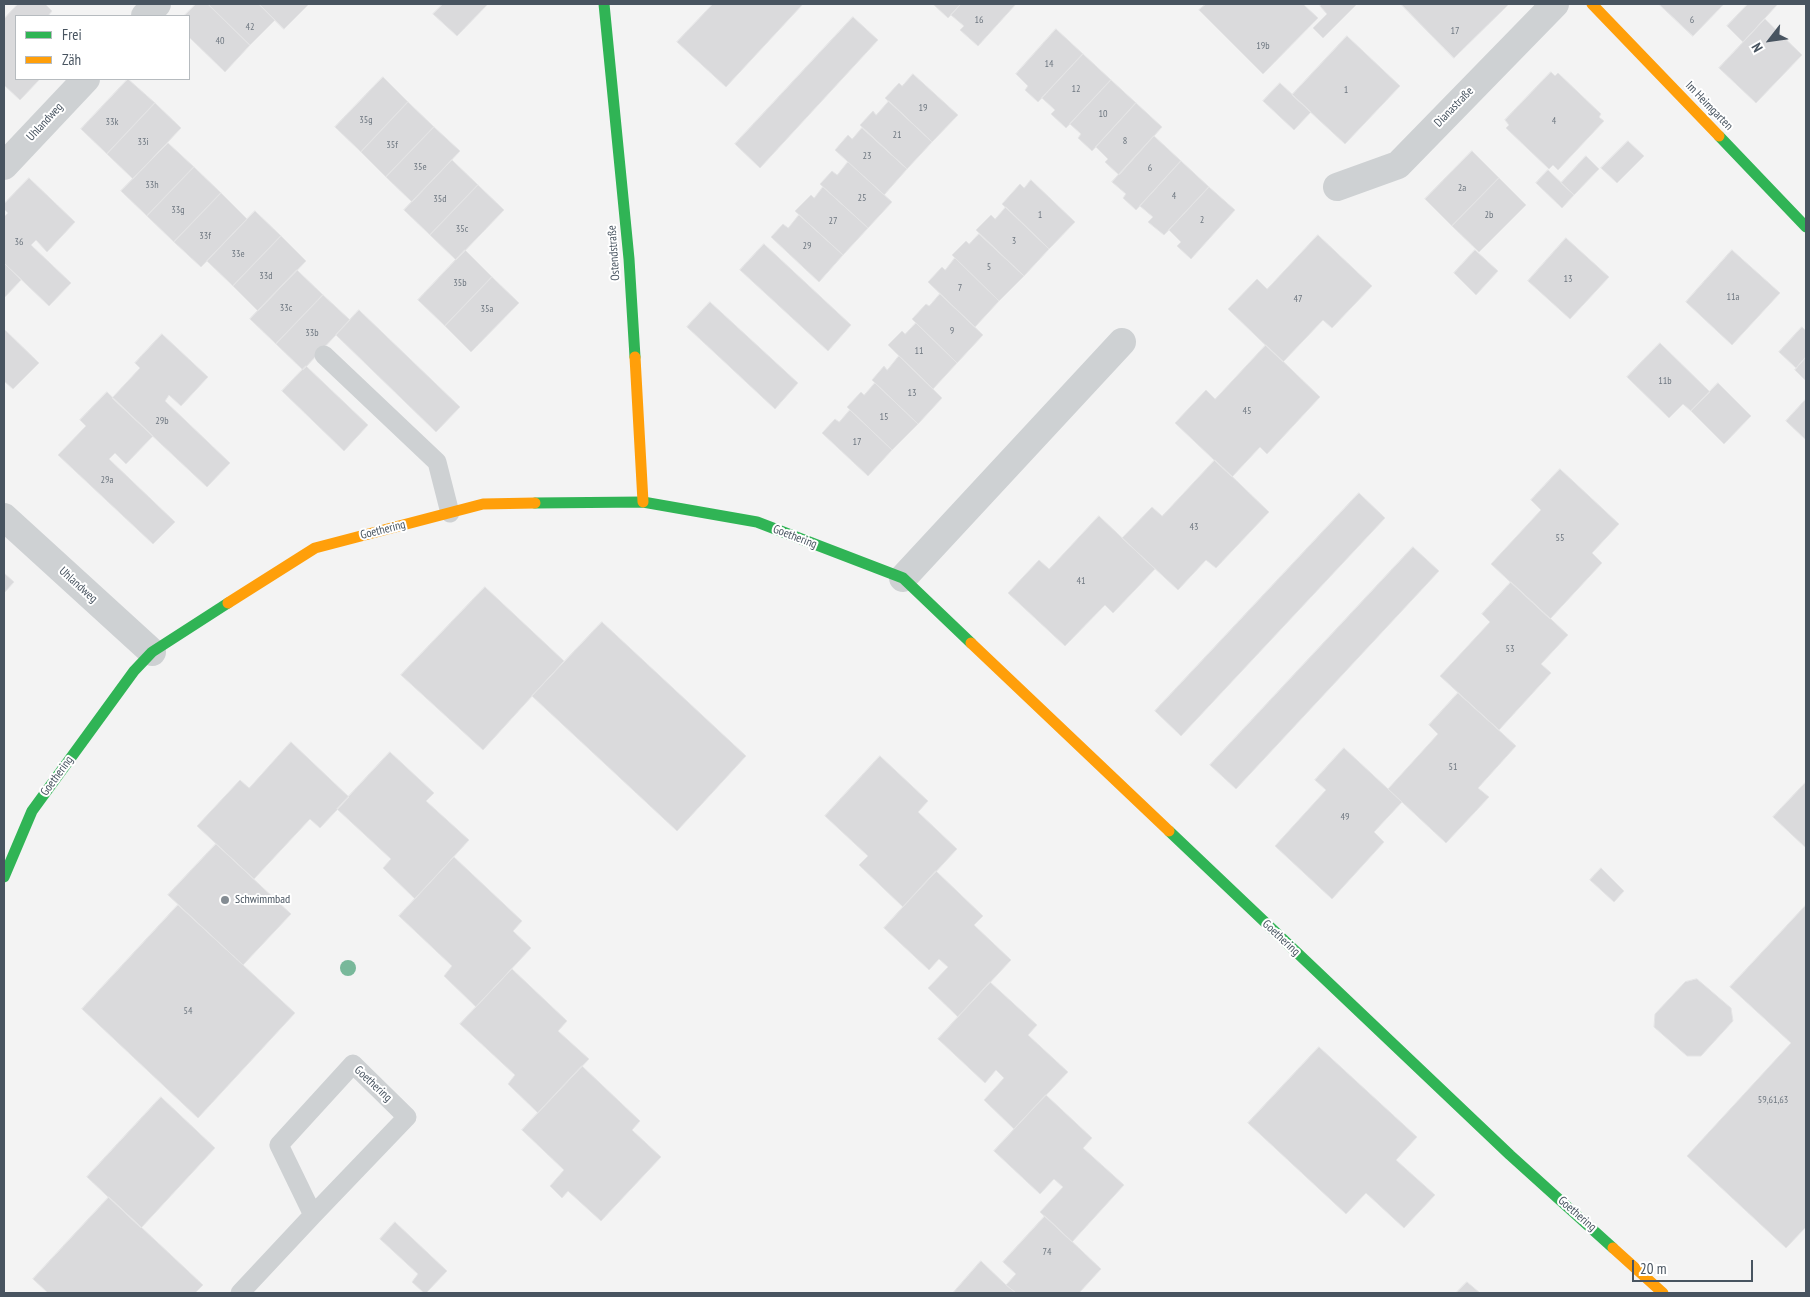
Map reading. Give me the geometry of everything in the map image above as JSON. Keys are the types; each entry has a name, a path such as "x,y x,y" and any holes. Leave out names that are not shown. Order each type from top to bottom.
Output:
{"street":[{"path":"146,15 157,4"},
{"name":"Ostendstraße","path":"604,4 629,259 643,502"},
{"name":"Dianastraße","path":"1337,187 1398,165 1555,4"},
{"name":"Im Heimgarten","path":"1592,4 1806,227"},
{"name":"Uhlandweg","path":"4,166 85,80"},
{"path":"903,578 1122,342"},
{"name":"Goethering","path":"4,877 32,811 134,671 152,652 316,548 483,504 643,502 757,522 903,578 1503,1148 1663,1293"},
{"name":"Uhlandweg","path":"4,517 152,652"}],"lane":[{"path":"324,355 437,462 450,513"},
{"name":"Goethering","path":"240,1293 407,1117 353,1064 279,1145 313,1215"}],"building":[{"path":"18,4 45,4 52,11 49,15 15,15 15,80 39,80 20,100 4,85 4,19"},
{"path":"196,4 208,4 250,45 225,72 190,38 190,15 185,15"},
{"path":"208,4 259,4 275,20 250,45"},
{"path":"259,4 309,4 284,29"},
{"path":"443,4 488,4 457,36 433,14"},
{"path":"713,4 803,4 726,87 677,42"},
{"path":"935,4 961,4 948,18"},
{"path":"961,4 1016,4 978,46 960,30 964,26 951,15"},
{"path":"1206,4 1303,4 1318,18 1263,74 1199,10"},
{"path":"1322,4 1357,4 1323,38 1313,28 1327,14 1320,6"},
{"path":"1401,4 1509,4 1454,58"},
{"path":"1659,4 1724,4 1693,36"},
{"path":"1748,4 1777,5 1743,42 1727,26"},
{"path":"853,17 878,40 760,168 735,144"},
{"path":"1765,19 1802,55 1756,103 1719,68"},
{"path":"1056,29 1083,54 1038,102 1025,90 1028,86 1016,74"},
{"path":"1347,36 1400,86 1345,144 1292,95"},
{"path":"1083,54 1111,80 1066,128 1051,114 1055,110 1042,98"},
{"path":"1551,72 1555,76 1558,73 1601,114 1599,117 1604,121 1558,170 1553,165 1549,169 1506,128 1509,125 1505,120"},
{"path":"913,74 958,115 932,142 885,98 899,83 902,86"},
{"path":"383,77 408,102 361,152 335,127"},
{"path":"127,80 155,103 107,154 81,129"},
{"path":"1111,80 1136,103 1092,151 1078,138 1081,134 1070,124"},
{"path":"1280,83 1311,112 1294,130 1263,101"},
{"path":"889,101 932,142 907,169 860,125 873,111 876,115"},
{"path":"408,102 434,127 386,177 361,152"},
{"path":"155,103 181,128 133,179 107,154"},
{"path":"1136,103 1162,127 1119,175 1105,162 1108,159 1096,147"},
{"path":"434,127 460,151 412,202 386,177"},
{"path":"862,128 907,169 884,195 835,150 848,135 852,139"},
{"path":"1154,136 1181,161 1136,210 1123,198 1126,194 1112,182"},
{"path":"1628,141 1644,156 1617,183 1601,168"},
{"path":"168,143 194,167 147,216 121,191"},
{"path":"1472,151 1499,178 1452,226 1425,199"},
{"path":"1586,156 1599,169 1574,195 1561,183"},
{"path":"452,160 478,185 430,235 404,210"},
{"path":"1181,161 1209,187 1164,235 1148,222 1153,217 1140,206"},
{"path":"848,162 892,202 868,228 820,184 832,171 837,175"},
{"path":"194,167 221,193 174,242 147,216"},
{"path":"1548,170 1574,195 1562,208 1536,183"},
{"path":"29,178 75,222 47,252 36,240 31,245 71,283 49,306 4,263 4,217 8,213 4,209 4,204"},
{"path":"1499,178 1526,205 1479,252 1452,226"},
{"path":"1031,180 1075,222 1049,249 1002,204 1020,184 1024,188"},
{"path":"478,185 504,210 456,260 430,235"},
{"path":"823,187 868,228 843,255 795,211 811,195 814,198"},
{"path":"1209,187 1235,210 1191,259 1177,246 1181,242 1169,230"},
{"path":"221,193 247,219 201,267 174,242"},
{"path":"1006,207 1049,249 1024,276 976,230 991,215 995,219"},
{"path":"255,211 281,236 233,286 207,261"},
{"path":"799,215 843,255 819,282 771,237 783,224 788,228"},
{"path":"979,234 1024,276 999,301 952,255 966,241 969,244"},
{"path":"1318,235 1372,286 1332,328 1323,320 1283,362 1228,309 1257,279 1267,289"},
{"path":"281,236 306,261 258,311 233,286"},
{"path":"1566,238 1609,277 1570,319 1528,281"},
{"path":"764,244 851,325 828,351 740,270"},
{"path":"465,250 492,277 445,326 418,300"},
{"path":"1475,250 1498,271 1476,295 1454,273"},
{"path":"1732,250 1780,293 1732,345 1686,302"},
{"path":"955,258 999,301 975,327 928,282 942,267 945,270"},
{"path":"4,263 21,280 4,298"},
{"path":"297,270 323,295 276,344 250,319"},
{"path":"492,277 519,303 471,352 445,326"},
{"path":"940,294 983,335 957,363 912,319 926,304 929,306"},
{"path":"323,295 350,320 303,370 276,344"},
{"path":"710,302 798,383 775,409 687,327"},
{"path":"359,310 460,407 436,432 336,335"},
{"path":"916,323 957,363 933,389 888,345 902,331 905,334"},
{"path":"1802,327 1806,331 1806,357 1796,368 1779,352"},
{"path":"4,329 39,363 13,389 4,381"},
{"path":"162,334 208,377 181,406 169,395 165,401 230,463 207,487 112,398 140,368 135,363"},
{"path":"1660,343 1710,392 1691,411 1683,404 1669,418 1627,377"},
{"path":"1266,345 1320,397 1267,454 1260,447 1232,477 1175,423 1206,390 1215,399"},
{"path":"899,356 942,398 918,424 872,380 884,366 887,370"},
{"path":"1806,357 1806,381 1795,370"},
{"path":"306,366 368,425 344,451 282,391"},
{"path":"875,383 918,424 892,450 847,407 861,392 864,395"},
{"path":"1718,383 1751,416 1724,444 1691,411"},
{"path":"107,392 153,436 126,464 115,453 109,459 175,522 153,544 58,455 86,426 80,420"},
{"path":"1806,399 1806,440 1786,421"},
{"path":"850,410 892,450 868,476 822,433 835,419 839,422"},
{"path":"1215,460 1269,512 1216,568 1206,560 1178,590 1122,538 1152,507 1162,516"},
{"path":"1560,469 1619,524 1592,553 1602,563 1550,619 1491,564 1541,510 1531,500"},
{"path":"1359,493 1385,518 1181,736 1155,711"},
{"path":"1099,516 1155,569 1113,613 1105,605 1065,646 1008,593 1039,560 1049,569"},
{"path":"1413,547 1439,571 1236,789 1210,765"},
{"path":"4,573 14,582 4,593"},
{"path":"1511,582 1568,635 1541,664 1551,673 1499,730 1440,676 1490,622 1482,614"},
{"path":"485,587 564,661 483,750 401,675"},
{"path":"602,622 746,756 677,831 532,696"},
{"path":"1458,693 1516,746 1478,788 1489,797 1446,843 1388,789 1438,734 1429,725"},
{"path":"291,742 349,797 320,828 310,819 254,879 197,826 240,780 249,788"},
{"path":"1344,748 1402,802 1374,832 1384,842 1332,899 1275,846 1326,790 1315,780"},
{"path":"390,752 434,793 426,801 469,840 415,899 383,868 391,859 337,809"},
{"path":"880,756 928,801 918,812 957,849 903,907 859,865 868,856 825,816"},
{"path":"1806,782 1806,848 1773,817"},
{"name":"Schwimmbad","path":"216,844 291,914 243,965 168,895"},
{"path":"454,857 522,921 513,931 531,948 476,1007 444,976 452,966 399,916"},
{"path":"1601,868 1624,891 1614,902 1590,880"},
{"path":"936,871 983,916 974,925 1011,960 958,1017 928,988 948,967 939,959 929,970 884,928"},
{"path":"178,905 295,1013 198,1118 82,1009"},
{"path":"1806,905 1806,1227 1786,1248 1687,1156 1791,1043 1730,987"},
{"path":"512,969 567,1021 558,1031 589,1059 538,1113 508,1084 515,1075 460,1024"},
{"path":"1697,979 1731,1008 1733,1021 1701,1056 1687,1056 1654,1027 1655,1014 1685,982"},
{"path":"990,982 1037,1025 1028,1035 1068,1072 1014,1129 984,1100 1004,1078 996,1070 985,1083 938,1039"},
{"path":"1319,1047 1417,1137 1396,1160 1435,1195 1404,1228 1366,1193 1346,1214 1248,1123"},
{"path":"582,1066 640,1121 632,1130 661,1157 601,1221 568,1191 562,1198 550,1186 564,1170 522,1130"},
{"path":"1046,1095 1092,1138 1083,1148 1124,1185 1072,1242 1040,1212 1063,1187 1054,1179 1040,1194 994,1151"},
{"path":"161,1097 215,1148 141,1228 87,1177"},
{"path":"109,1197 203,1285 195,1293 48,1293 33,1279"},
{"path":"1045,1216 1101,1269 1079,1293 1016,1293 1006,1285 1016,1274 1003,1262"},
{"path":"395,1222 447,1271 426,1293 412,1282 418,1274 380,1239"},
{"path":"981,1261 1006,1285 1016,1293 953,1293"},
{"path":"1467,1282 1480,1293 1456,1293"}],"traffic: fast":[{"path":"604,4 629,259 635,357"},
{"path":"1719,136 1806,227"},
{"path":"535,503 643,502 757,522 903,578 971,643"},
{"path":"4,877 32,811 134,671 152,652 228,603"},
{"path":"1169,831 1510,1155 1613,1248"}],"traffic: slow":[{"path":"1592,4 1719,136"},
{"path":"635,357 643,502"},
{"path":"228,603 315,548 483,504 535,503"},
{"path":"971,643 1169,831"},
{"path":"1613,1248 1663,1293"}],"place":[{"name":"Schwimmbad","path":"225,900"}]}
